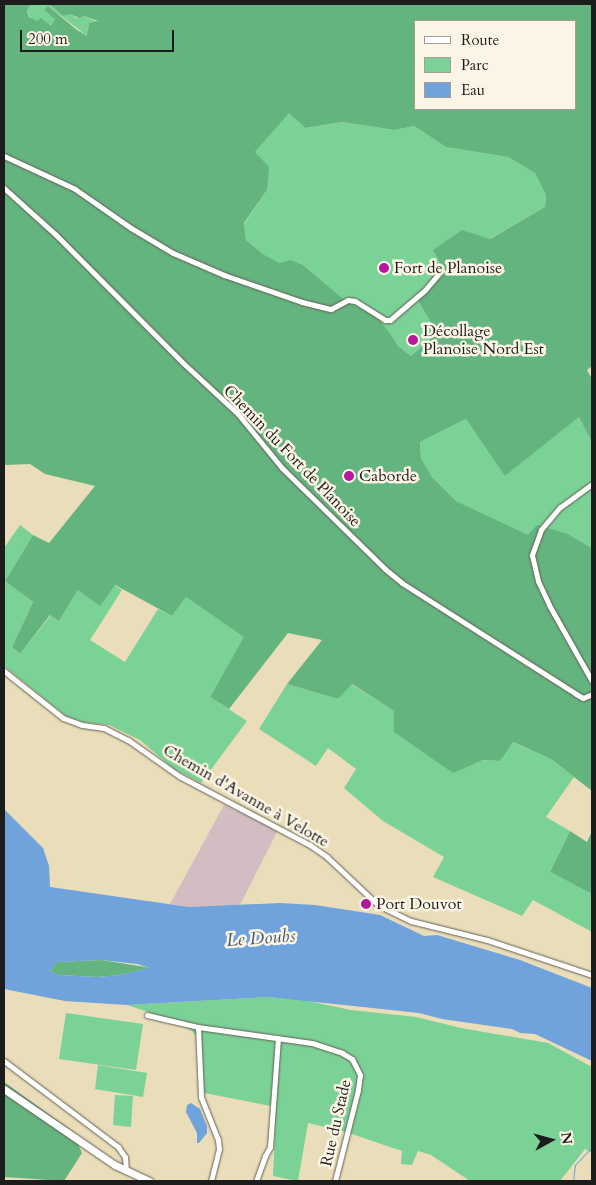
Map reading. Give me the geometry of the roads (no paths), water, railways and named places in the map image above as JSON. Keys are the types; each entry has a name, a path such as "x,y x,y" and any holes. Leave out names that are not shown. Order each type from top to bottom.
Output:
{"main road":[{"path":"4,1089 126,1172 143,1180 150,1181"}],"street":[{"path":"4,156 75,189 131,228 173,253 224,275 302,302 331,309 348,300 355,301 385,320 390,320 425,290 440,272"},
{"name":"Chemin du Fort de Planoise","path":"4,188 56,236 177,357 238,414 282,468 385,569 402,583 576,694 583,698 592,694"},
{"path":"592,484 560,507 541,530 532,555 538,581 549,605 592,681"},
{"name":"Chemin d'Avanne à Velotte","path":"4,671 63,718 82,725 104,728 128,740 179,776 310,845 327,857 378,905 411,921 487,940 592,975"},
{"name":"Rue du Stade","path":"147,1015 198,1027 312,1043 342,1053 352,1059 360,1075 358,1090 335,1181"},
{"path":"198,1027 201,1097 218,1140 219,1149 211,1181"},
{"path":"256,1181 264,1156 270,1147 278,1038"},
{"path":"4,1062 118,1147 125,1157 126,1172"}],"water":[{"name":"Le Doubs","path":"4,809 43,848 49,866 50,887 189,907 280,903 315,905 380,915 424,936 437,935 520,960 592,988 592,1061 535,1034 442,1019 419,1013 269,997 126,1005 65,1001 4,989","holes":["102,960 137,964 150,968 120,975 97,977 58,975 50,971 57,962"]},
{"path":"191,1103 200,1109 207,1126 207,1133 199,1143 197,1143 197,1133 186,1112 187,1105"}],"waterway":[{"path":"573,1181 575,1165 592,1147"}],"place":[{"name":"Fort de Planoise","path":"384,268"},
{"name":"Décollage Planoise Nord Est","path":"413,340"},
{"name":"Caborde","path":"349,476"},
{"name":"Port Douvot","path":"366,904"}]}
